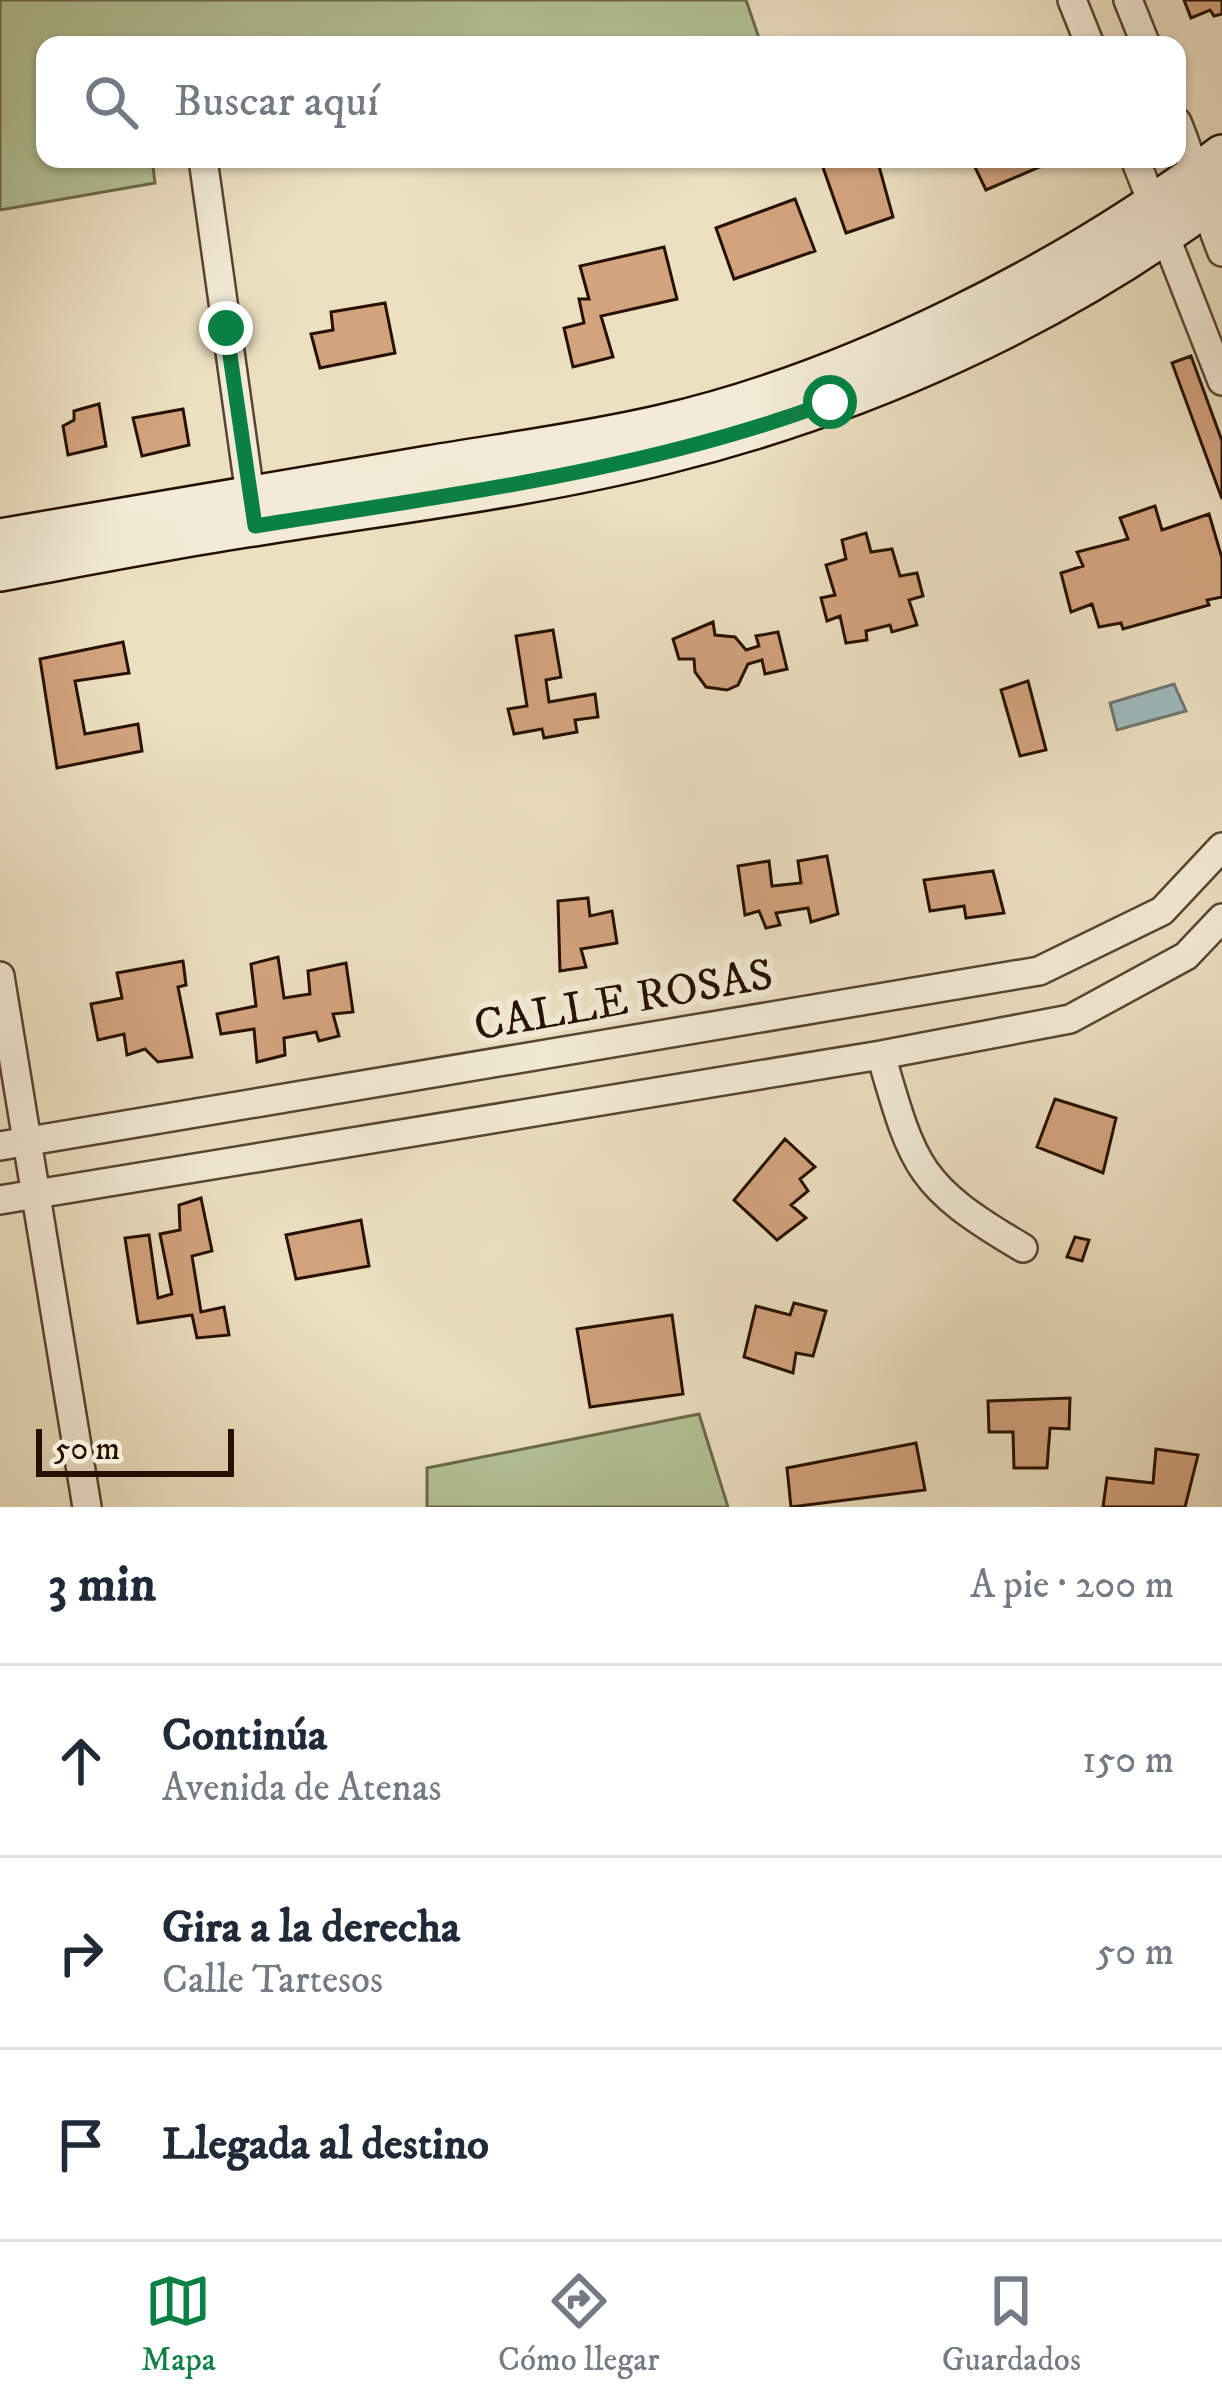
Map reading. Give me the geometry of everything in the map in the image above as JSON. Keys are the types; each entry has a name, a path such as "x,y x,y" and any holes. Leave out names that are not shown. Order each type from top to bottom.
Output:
{"main road":[{"path":"0,538 466,493 664,454 787,418 916,370 1045,307 1211,182"},
{"path":"0,571 253,511"}],"street":[{"path":"1072,0 1086,36"},
{"path":"1128,0 1142,36"},
{"path":"1186,138 1211,182 1222,252"},
{"path":"203,168 253,511"},
{"path":"1138,168 1222,381"},
{"name":"CALLE ROSAS","path":"14,1144 1040,971 1162,911 1222,847"},
{"path":"0,1200 881,1054 1070,1018 1186,956 1222,918"},
{"path":"0,976 14,1144 36,1194 87,1507"},
{"path":"881,1054 915,1160 935,1189 1023,1248"}],"green space":[{"path":"0,0 746,0 758,36 36,36 36,168 153,168 155,183 0,210"},
{"path":"699,1414 728,1507 427,1507 427,1468"}],"water":[{"path":"1174,684 1186,711 1117,730 1110,703"}],"building":[{"path":"1184,0 1222,0 1222,14 1214,16 1210,10 1191,18"},
{"path":"823,168 879,168 893,217 846,233"},
{"path":"975,168 1037,168 986,190"},
{"path":"795,199 815,251 734,279 716,228"},
{"path":"664,247 677,299 601,316 613,357 573,367 564,328 584,323 579,299 589,299 580,266"},
{"path":"385,303 395,353 320,368 311,334 333,330 331,312"},
{"path":"1191,356 1222,441 1222,499 1172,363"},
{"path":"99,404 106,446 68,455 63,426 74,420 74,411"},
{"path":"183,409 189,445 142,456 133,418"},
{"path":"1155,506 1162,530 1209,514 1222,558 1222,597 1207,600 1209,605 1123,629 1121,623 1099,627 1092,604 1071,612 1061,573 1083,566 1077,552 1128,539 1120,518"},
{"path":"866,533 871,552 892,549 900,576 917,573 923,596 909,600 917,625 892,632 890,625 866,631 867,640 846,643 840,616 827,621 821,598 835,595 826,565 846,559 842,540"},
{"path":"713,622 715,635 735,637 746,650 759,646 756,636 778,632 787,669 765,674 762,660 748,664 738,685 727,690 706,687 695,672 694,659 679,659 673,639"},
{"path":"553,630 561,677 546,680 549,702 595,694 598,717 575,720 577,732 544,738 542,729 514,734 508,709 527,706 516,636"},
{"path":"123,642 129,673 75,681 85,734 138,724 142,751 57,768 40,659"},
{"path":"1028,681 1046,750 1020,756 1001,690"},
{"path":"827,856 838,914 811,922 808,908 776,913 780,925 766,928 759,911 745,915 738,866 769,861 772,886 801,883 798,861"},
{"path":"993,871 1004,913 966,918 964,906 930,911 924,880"},
{"path":"588,898 590,916 612,911 617,943 581,949 586,967 560,971 558,901"},
{"path":"278,957 284,998 310,994 308,971 346,963 353,1012 333,1014 339,1036 319,1041 316,1032 284,1038 285,1055 257,1062 254,1029 221,1034 217,1014 256,1006 251,964"},
{"path":"183,961 186,985 178,987 192,1057 158,1062 145,1049 127,1055 124,1034 98,1040 91,1004 122,998 117,973"},
{"path":"1055,1099 1116,1118 1103,1173 1037,1147"},
{"path":"785,1139 815,1167 800,1179 808,1191 791,1205 806,1218 777,1240 734,1200"},
{"path":"201,1198 212,1251 192,1256 201,1312 224,1307 229,1335 197,1338 192,1315 138,1323 125,1238 149,1235 158,1298 172,1294 160,1234 180,1230 179,1205"},
{"path":"361,1220 369,1266 296,1279 286,1235"},
{"path":"1075,1237 1089,1240 1082,1261 1067,1257"},
{"path":"794,1303 826,1311 813,1356 796,1353 793,1373 744,1357 756,1306 790,1315"},
{"path":"672,1315 683,1394 590,1407 577,1329"},
{"path":"1070,1398 1069,1429 1050,1428 1047,1468 1014,1468 1013,1432 989,1432 988,1401"},
{"path":"916,1443 925,1490 791,1507 787,1468"},
{"path":"1156,1449 1198,1455 1185,1507 1103,1507 1107,1478 1153,1483"}],"route":[{"path":"226,328 255,526 466,493 664,454 830,402"}]}
